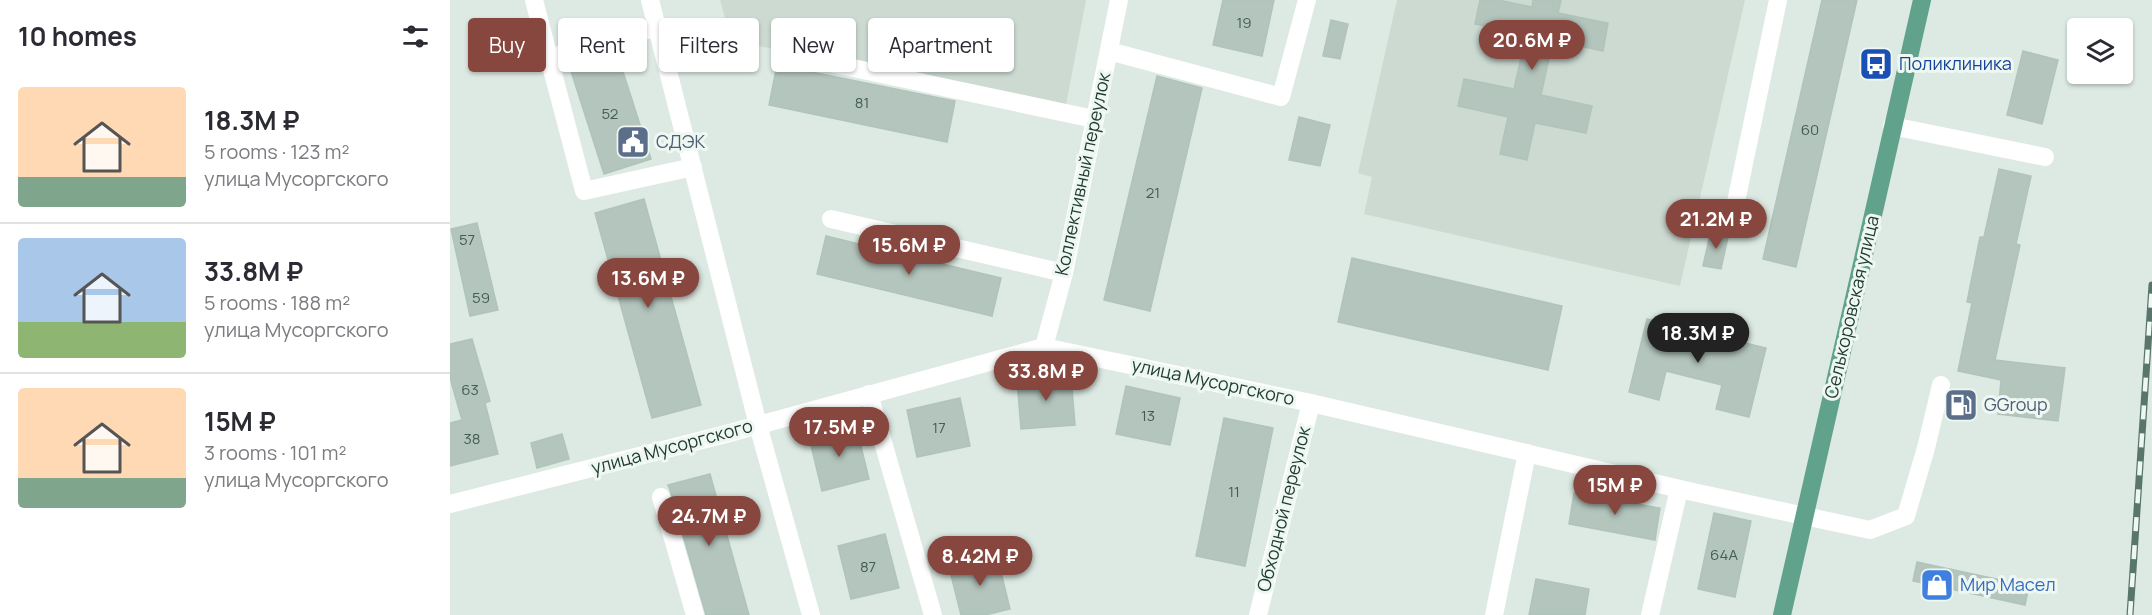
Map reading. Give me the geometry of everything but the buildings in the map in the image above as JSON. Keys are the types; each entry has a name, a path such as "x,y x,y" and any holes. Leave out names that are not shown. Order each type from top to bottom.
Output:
{"main road":[{"name":"Селькоровская улица","path":"1782,615 1922,0"}],"street":[{"path":"534,0 584,191 693,167"},
{"path":"650,0 758,425 811,615"},
{"name":"Коллективный переулок","path":"1044,347 1064,273 1119,0"},
{"path":"1109,51 1281,97 1307,0"},
{"path":"1731,226 1778,0"},
{"path":"549,58 657,27"},
{"path":"856,69 1094,119"},
{"path":"1892,126 2045,158"},
{"path":"831,219 1064,273"},
{"name":"улица Мусоргского","path":"450,504 758,425 1044,347 1311,403 1679,489 1870,530 1906,516 1941,385"},
{"path":"869,394 933,615"},
{"name":"Обходной переулок","path":"1258,615 1311,403"},
{"path":"1494,615 1527,453"},
{"path":"1650,615 1679,489"},
{"path":"661,497 695,615"}],"shaded area":[{"path":"720,0 1086,0 1065,110 884,72 1014,72 1014,18 868,18 868,69 856,66 856,18 771,18 771,48 759,46 759,18 725,18"},
{"path":"1397,0 1745,0 1680,286 1364,214 1372,177 1358,173"}],"railway":[{"path":"2130,615 2152,285"}],"place":[{"name":"Поликлиника","path":"1876,64"},
{"name":"СДЭК","path":"633,142"},
{"name":"GGroup","path":"1961,405"},
{"name":"Мир Масел","path":"1937,585"}]}
